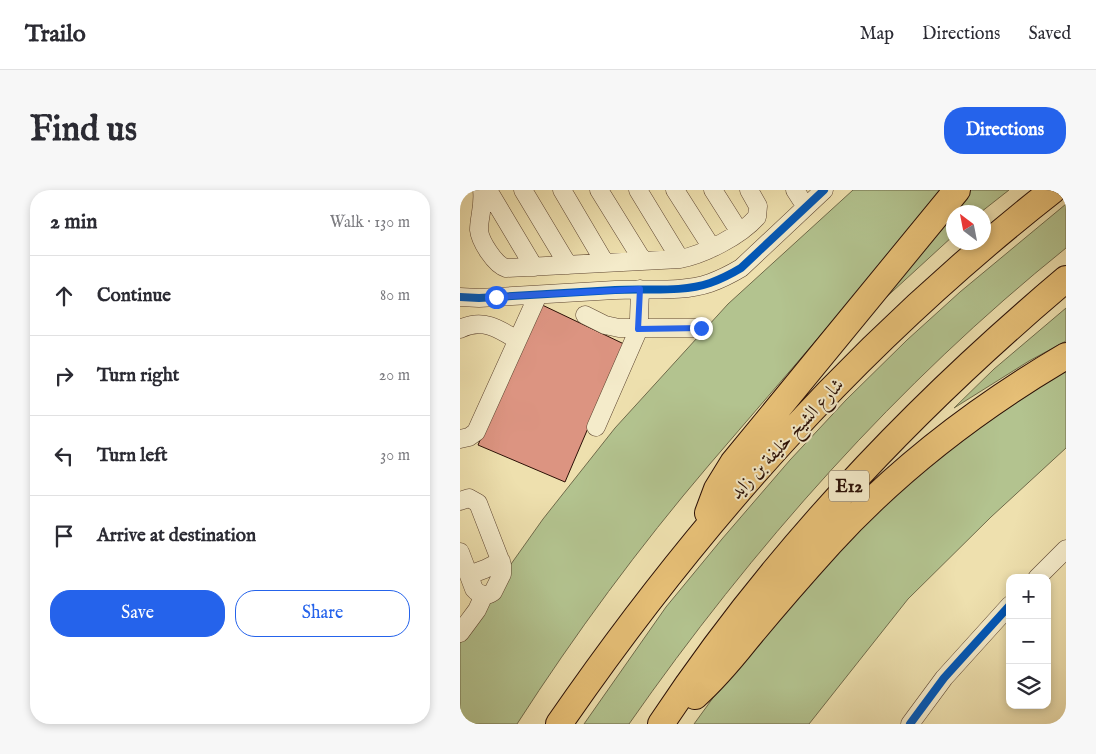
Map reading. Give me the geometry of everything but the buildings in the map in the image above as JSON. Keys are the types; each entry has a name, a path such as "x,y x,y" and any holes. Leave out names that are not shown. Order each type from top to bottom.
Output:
{"highway":[{"path":"703,532 706,517 717,489 733,463 957,190"},
{"name":"شارع الشيخ خليفة بن زايد","path":"559,724 607,656 703,532 782,440 876,344 970,258 1054,190"},
{"name":"E12","path":"662,722 746,607 800,542 875,458 954,379 1066,278"},
{"path":"662,722 693,698 720,671 829,544 877,496 928,452 982,410 1066,356"}],"street":[{"path":"482,190 483,208 479,230 496,262 506,268 680,259 700,254 754,220 758,213 757,203 749,190"},
{"path":"488,190 534,266"},
{"path":"523,190 568,265"},
{"path":"562,190 605,263"},
{"path":"599,190 644,261"},
{"path":"638,190 680,259"},
{"path":"675,190 712,248"},
{"path":"713,190 738,231"},
{"path":"795,190 806,207"},
{"path":"460,298 691,288 709,284 725,277 747,262 824,190"},
{"path":"596,426 638,329 640,289"},
{"path":"460,439 469,437 476,432 538,295"},
{"path":"585,316 612,327 638,329 701,328"},
{"path":"460,329 473,324 486,324 517,340"},
{"path":"460,500 469,498 478,503 501,561 503,569 501,578 493,592 484,595 474,589 460,552"},
{"path":"1041,574 1066,549"},
{"path":"468,575 501,561"},
{"path":"460,633 477,610 484,595"},
{"path":"910,724 944,678 1006,609"}],"green space":[{"path":"853,190 941,190 658,527 585,624 517,724 460,724 460,636 543,519 615,428 728,304"},
{"path":"966,190 1009,190 990,205 954,205"},
{"path":"1066,204 1066,248 1004,300 944,355 886,412 831,471 726,594 629,724 584,724 666,607 790,460 846,400 907,340 960,292"},
{"path":"946,215 946,242 857,324"},
{"path":"1066,308 1066,341 1029,361 954,408 994,369"},
{"path":"1066,368 1066,448 991,517 908,599 809,724 694,724 726,680 858,529 951,445"}],"cycle path":[{"path":"460,297 479,298 615,290 675,289 710,283 741,268 824,190"},
{"path":"910,724 944,678 1006,609"}],"route":[{"path":"496,297 640,289 638,329 701,328"}]}
